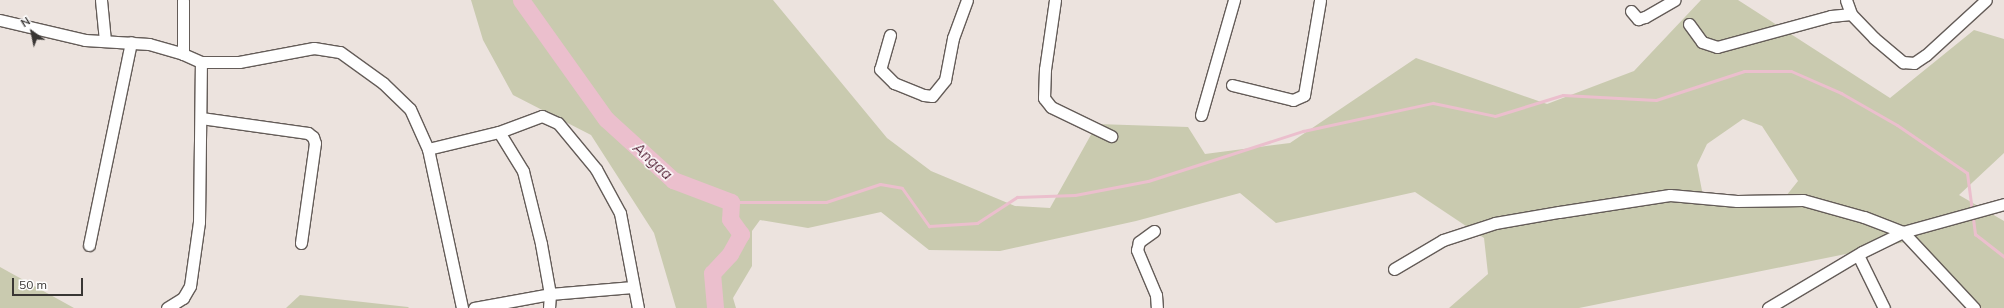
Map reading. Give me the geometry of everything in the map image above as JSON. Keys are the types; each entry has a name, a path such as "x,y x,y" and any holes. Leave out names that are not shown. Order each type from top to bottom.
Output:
{"street":[{"path":"101,0 105,41"},
{"path":"183,0 183,54"},
{"path":"890,35 880,69 894,83 924,95 932,96 945,80 953,38 967,0"},
{"path":"1055,0 1045,69 1044,98 1051,107 1111,136"},
{"path":"1201,115 1234,0"},
{"path":"1232,85 1293,100 1304,95 1320,0"},
{"path":"1631,11 1638,19 1645,18 1674,0"},
{"path":"1846,0 1851,14 1874,38 1903,62 1914,63 1926,55 1986,0"},
{"path":"1689,24 1702,42 1717,47 1831,16 1851,14"},
{"path":"0,20 84,40 131,42 183,54 200,62 239,62 314,48 340,52 378,79 404,102 428,149 462,308"},
{"path":"90,245 131,42"},
{"path":"167,308 183,298 190,286 199,222 201,118 200,62"},
{"path":"428,149 499,132 542,116 558,123 596,169 620,213 638,308"},
{"path":"201,118 308,133 313,137 314,149 301,243"},
{"path":"499,132 523,171 541,244 550,294 549,308"},
{"path":"1394,269 1443,240 1495,223 1670,195 1737,201 1802,200 1864,217 1903,232 1974,308"},
{"path":"1768,308 1858,255 1903,232 2004,204"},
{"path":"1154,232 1139,242 1137,250 1156,295 1157,308"},
{"path":"1858,255 1884,308"},
{"path":"474,308 550,294 633,287"}],"green space":[{"path":"471,0 773,0 887,138 931,171 1015,206 1050,208 1097,124 1188,127 1205,154 1290,143 1416,58 1547,104 1634,71 1701,0 1738,0 1890,98 1974,30 2004,39 2004,153 1959,195 2004,221 2004,308 1973,308 1910,241 1579,308 1449,308 1488,274 1484,238 1415,192 1276,223 1240,193 1136,221 1000,251 929,250 881,212 808,228 760,220 752,231 752,266 733,298 736,308 676,308 654,233 591,135 513,95 483,40","holes":["1743,119 1762,126 1798,181 1778,206 1704,201 1697,165 1707,144"]},
{"path":"0,267 74,308 0,308"},
{"path":"300,295 408,307 409,308 286,308"}],"waterway":[{"name":"Angaa","path":"521,0 606,119 673,180 731,202 730,219 741,234 730,254 712,273 715,308"},
{"path":"731,202 826,202 880,184 902,188 929,226 977,223 1017,197 1075,195 1148,181 1303,131 1433,103 1495,116 1563,95 1656,100 1744,71 1791,71 1841,93 1897,125 1967,173 1975,234 2004,257"}]}
